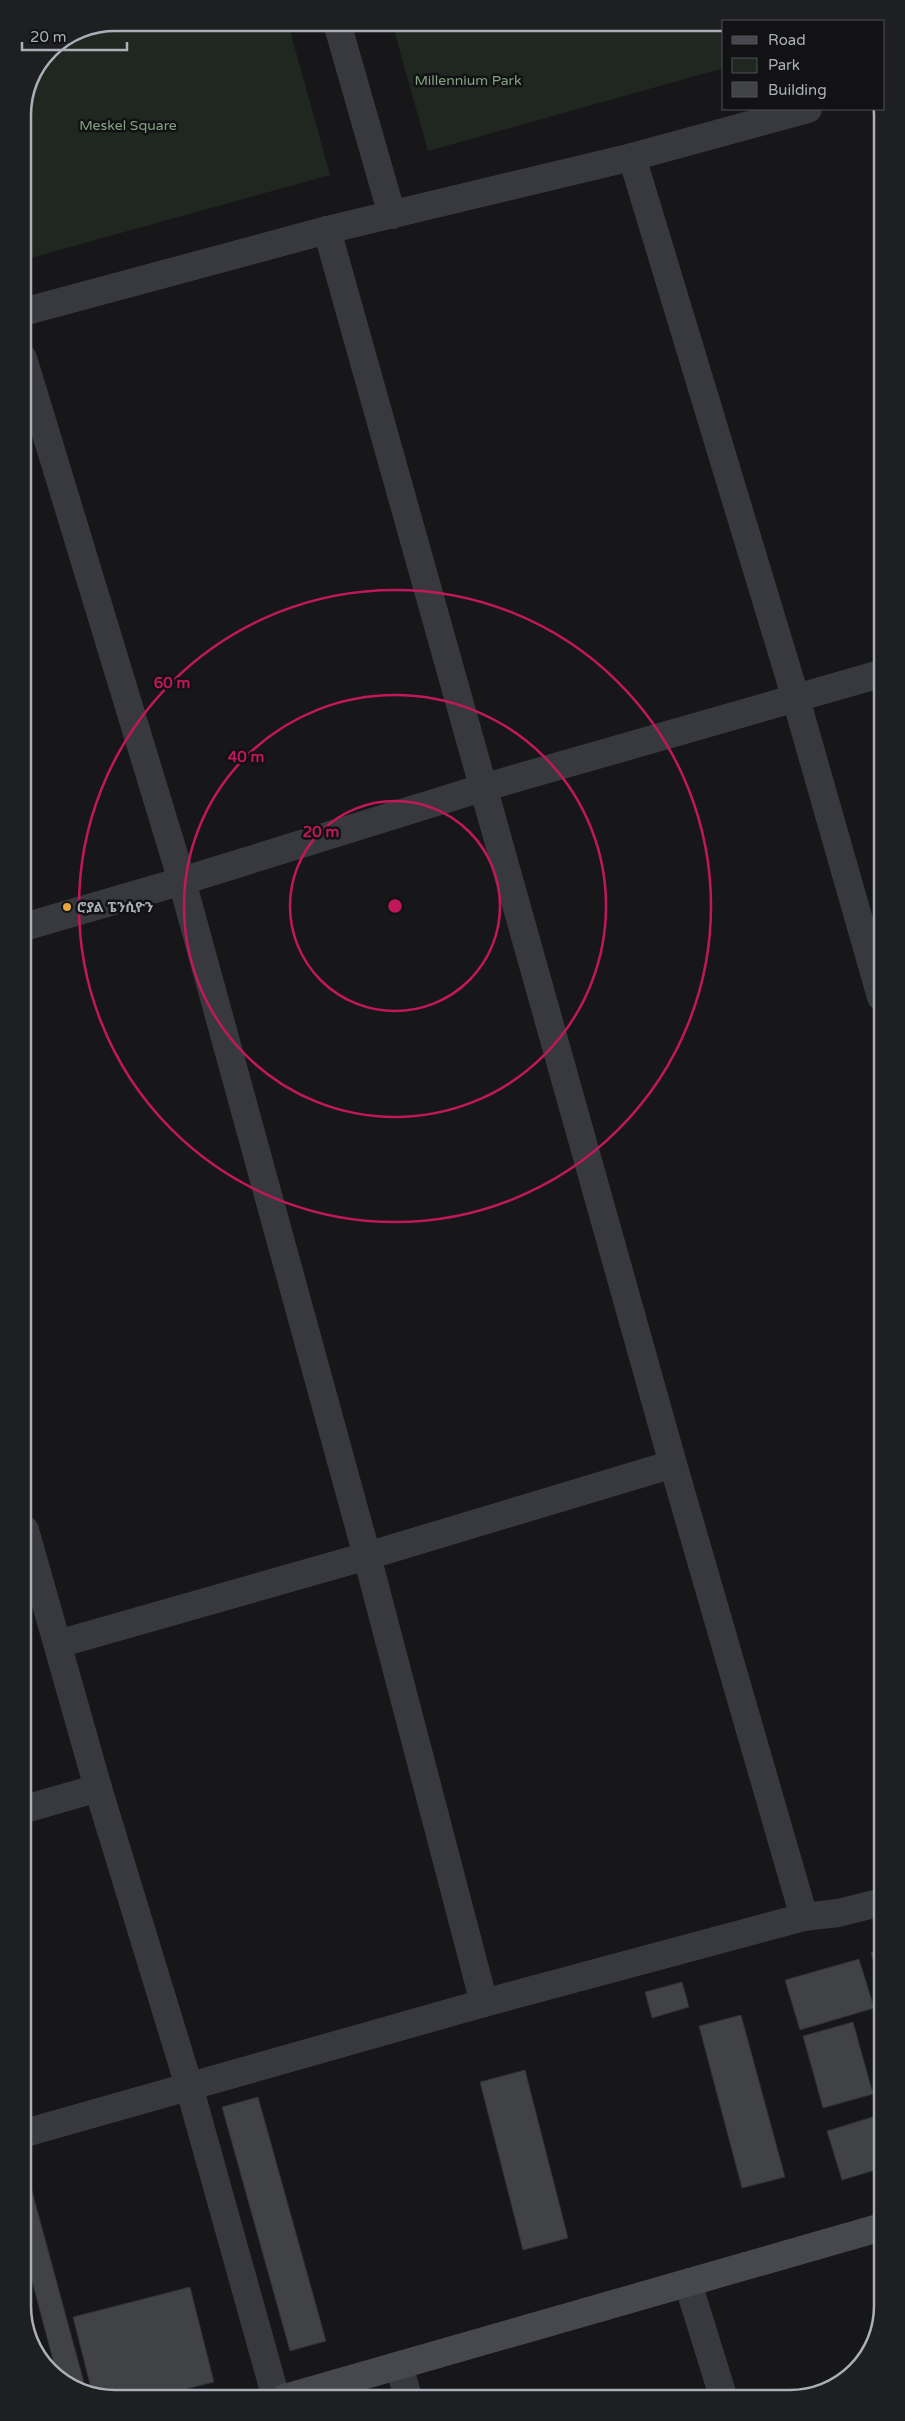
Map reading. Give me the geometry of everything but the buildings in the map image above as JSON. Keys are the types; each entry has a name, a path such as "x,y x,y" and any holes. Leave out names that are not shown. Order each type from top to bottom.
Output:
{"street":[{"path":"339,31 392,215"},
{"path":"31,310 327,230 632,157 804,110"},
{"path":"632,157 796,700 874,973"},
{"path":"327,230 673,1464 804,1917"},
{"path":"31,384 182,881 367,1556 484,2003"},
{"path":"31,925 182,881 482,788 796,700 874,676"},
{"path":"58,1644 367,1556 673,1464"},
{"path":"31,1551 98,1788 189,2086 274,2390"},
{"path":"31,1807 98,1788"},
{"path":"31,2132 484,2003 804,1917 838,1913 874,1904"},
{"path":"314,2390 874,2229"},
{"path":"688,2283 721,2390"},
{"path":"399,2366 406,2390"}],"green space":[{"name":"Meskel Square","path":"116,31 290,31 330,175 31,258 31,110 34,94 45,69 56,56 69,45 99,33"},
{"name":"Millennium Park","path":"394,31 722,31 722,69 428,151"}],"place":[{"name":"ሮያል ፔንሲዮን","path":"67,907"}]}
